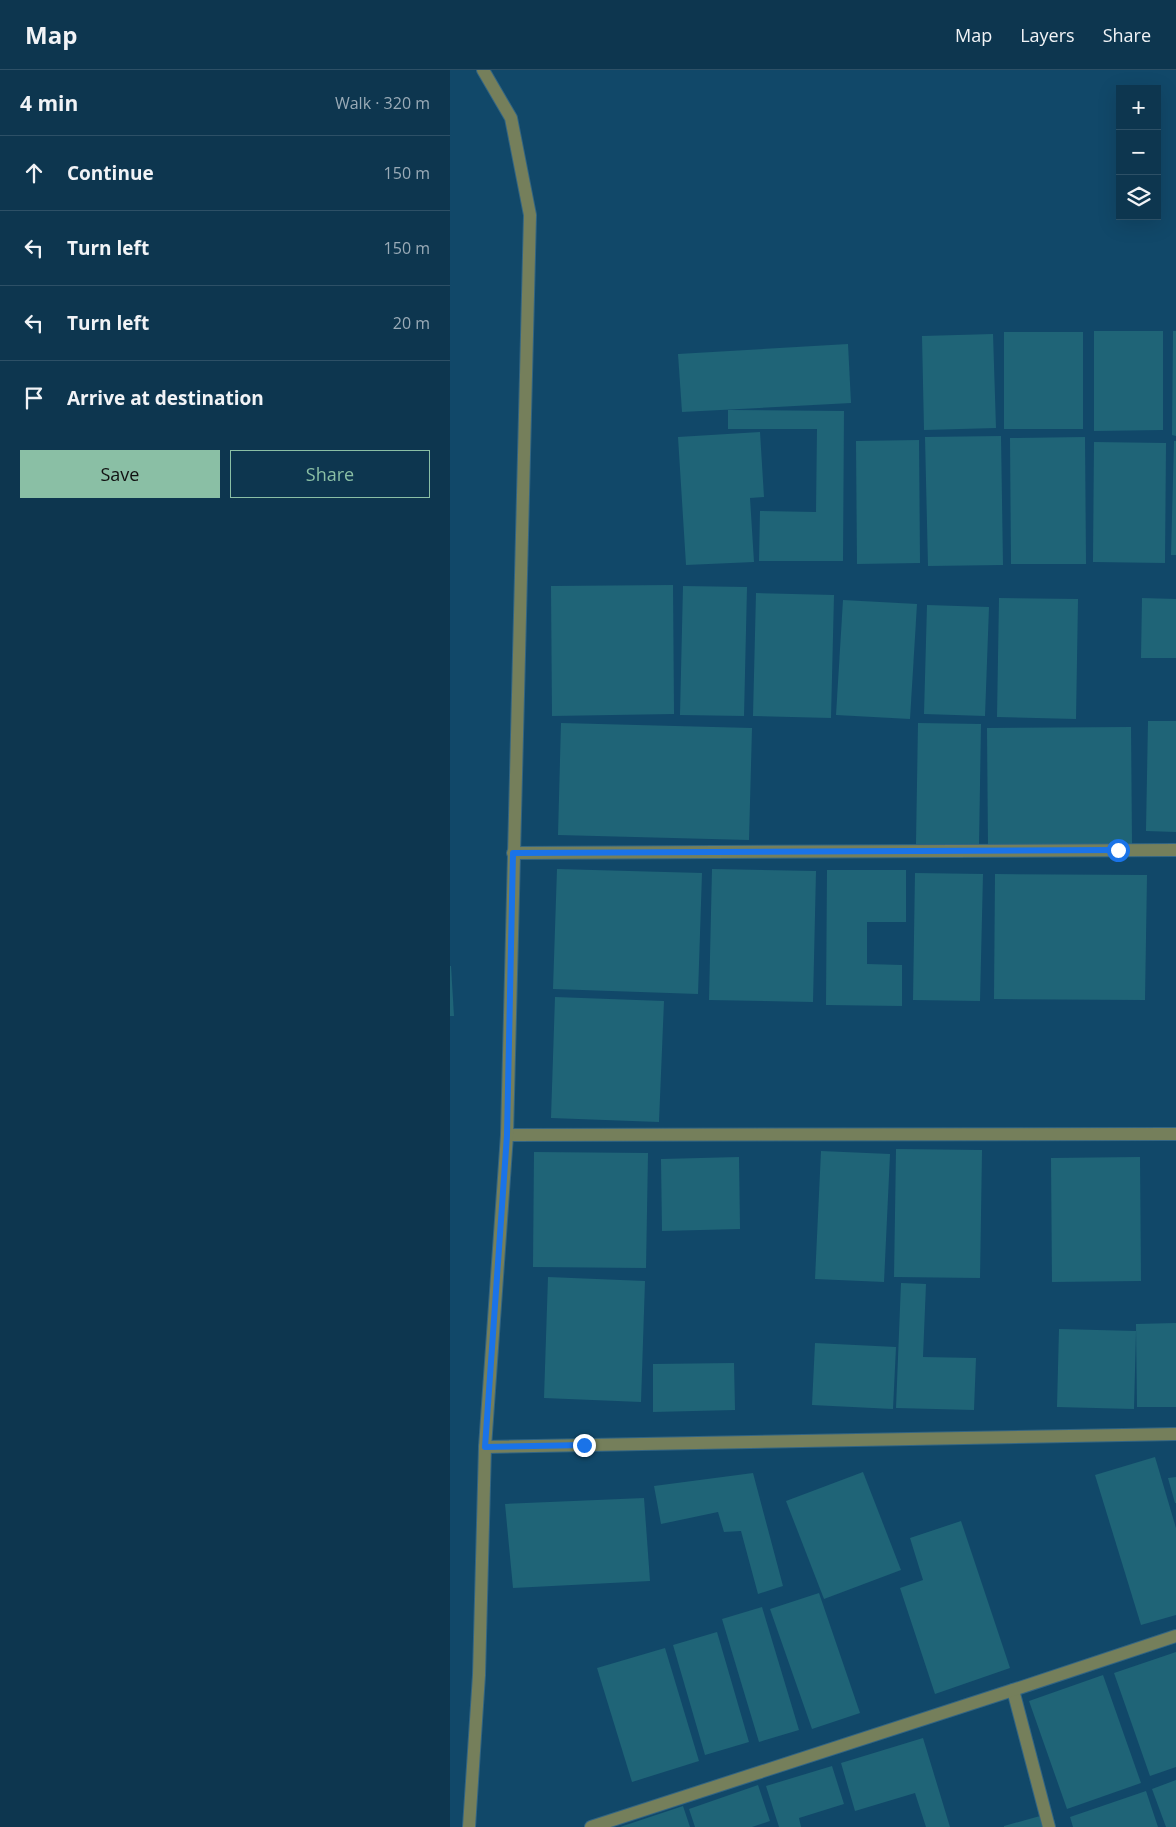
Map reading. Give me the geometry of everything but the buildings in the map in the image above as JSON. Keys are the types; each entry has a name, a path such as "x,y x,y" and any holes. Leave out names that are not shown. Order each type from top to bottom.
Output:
{"street":[{"path":"469,1827 479,1675 485,1447 507,1135 530,215 511,118 483,70"},
{"path":"513,853 1176,850"},
{"path":"507,1135 1176,1134"},
{"path":"485,1447 1176,1434"},
{"path":"592,1827 1176,1636"},
{"path":"1013,1690 1050,1827"}],"route":[{"path":"584,1445 485,1447 507,1135 513,853 1118,850"}]}
